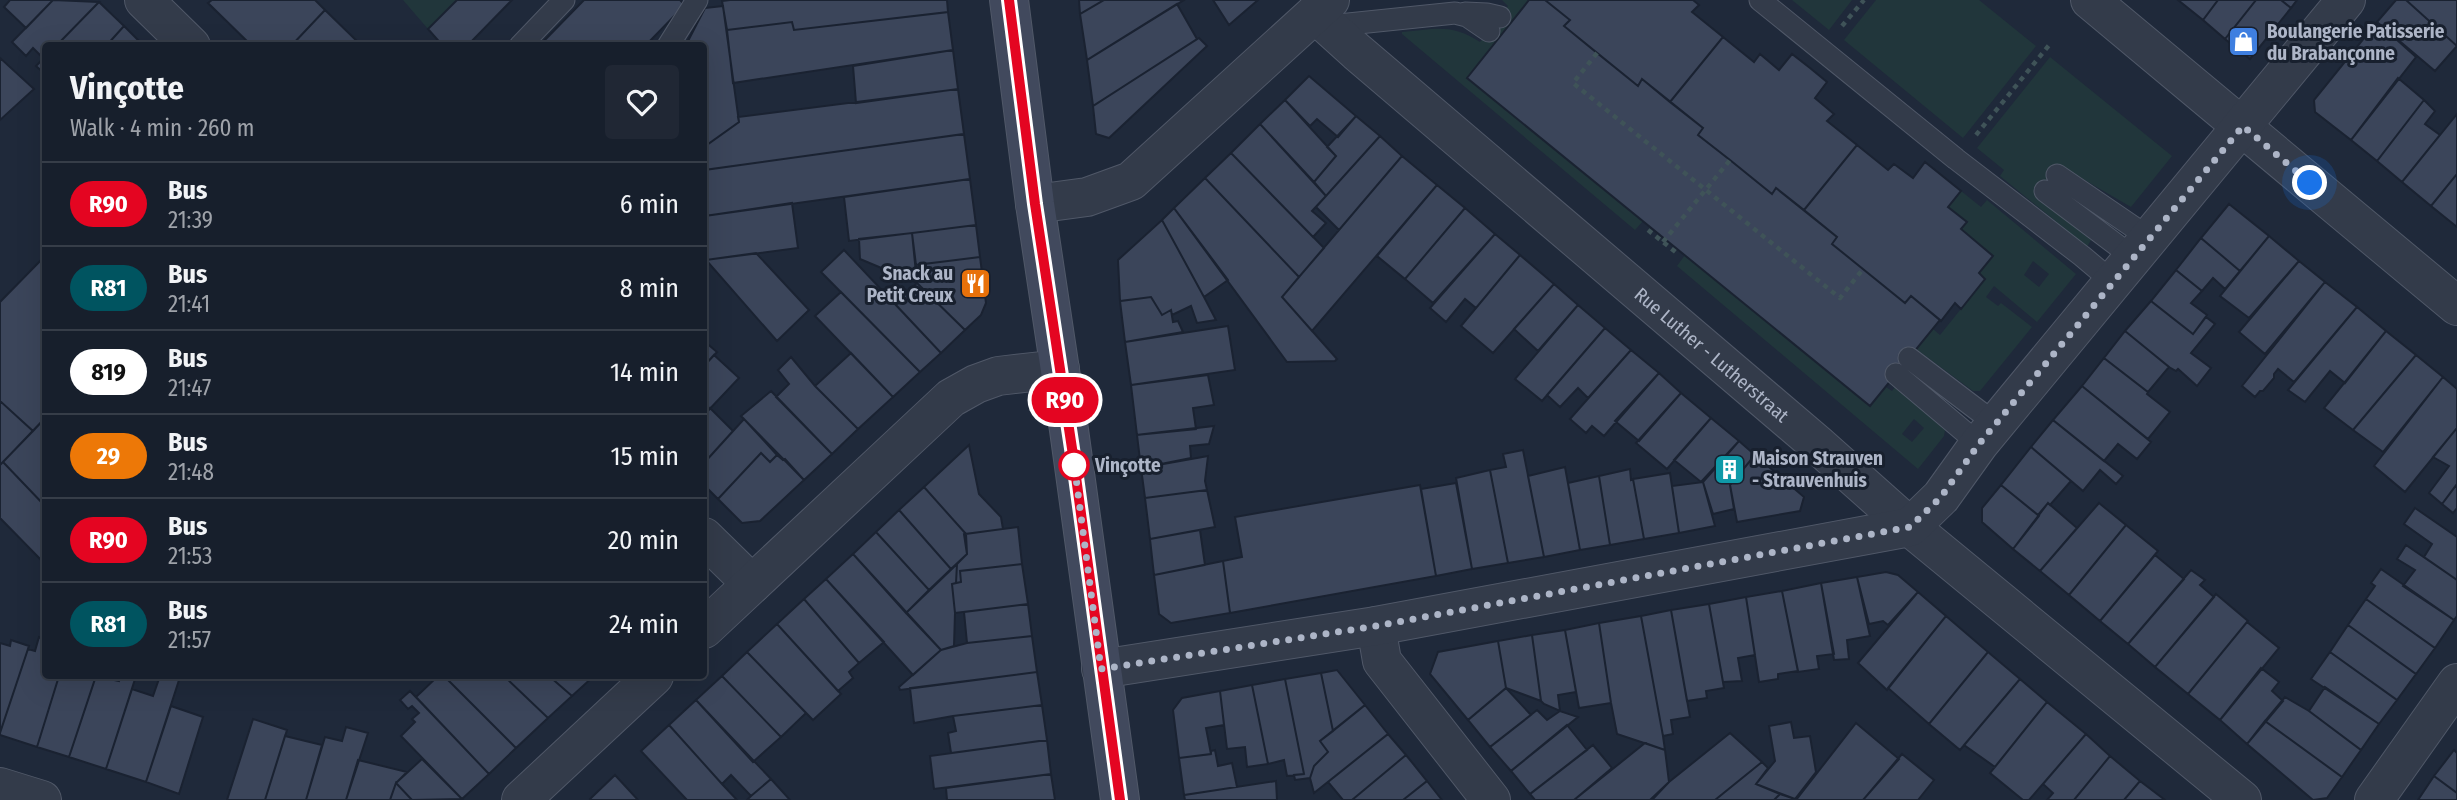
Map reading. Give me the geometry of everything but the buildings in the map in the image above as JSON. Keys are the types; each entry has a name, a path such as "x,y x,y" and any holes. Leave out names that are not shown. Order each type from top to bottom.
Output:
{"main road":[{"path":"1009,0 1035,204 1120,800"}],"street":[{"path":"144,0 187,42"},
{"path":"2090,0 2457,306"},
{"path":"1101,669 1376,626 1910,527 1941,497 1988,434 2346,0"},
{"path":"1035,204 1087,197 1131,181 1325,13"},
{"name":"Rue Luther - Lutherstraat","path":"1325,13 1910,527 2242,800"},
{"path":"707,626 951,398 998,376 1060,369"},
{"path":"707,540 751,584"},
{"path":"1376,626 1382,661 1491,800"},
{"path":"521,800 651,679"},
{"path":"2375,800 2457,683"},
{"path":"0,787 42,800"}],"lane":[{"path":"524,42 564,0"},
{"path":"671,42 697,0"},
{"path":"1461,10 1486,0"},
{"path":"1760,0 1956,159 2133,260"},
{"path":"1325,13 1461,10 1487,14 1494,24"},
{"path":"2051,183 2133,260"},
{"path":"1902,366 1988,434"}],"path":[{"path":"1956,159 2050,44"},
{"path":"1597,53 1573,83 1840,298 1863,269"},
{"path":"1663,242 1730,160"},
{"path":"1648,230 1678,254"}],"green space":[{"path":"403,0 457,0 428,29"},
{"path":"1502,0 1545,0 1940,320 1933,329 1940,335 1985,279 1979,273 1993,256 1961,229 1948,207 1961,191 1981,207 1987,200 2076,274 2037,322 1994,286 1986,297 1998,306 2001,303 2032,327 1980,391 1973,391 1916,349 1886,387 1892,391 1895,387 1945,430 1944,436 1918,469 1677,266 1685,255 1643,221 1635,230 1402,34 1442,29 1460,32 1480,42 1508,6","holes":["2033,261 2049,274 2039,287 2024,275","1914,419 1924,428 1912,442 1902,434"]},
{"path":"1792,0 1852,0 1829,30"},
{"path":"1876,0 1979,0 2036,46 1963,138 1844,40"},
{"path":"2050,57 2172,156 2131,207 2064,168 2039,199 2091,240 2087,247 2000,176 2004,170 1977,148"}],"bus line":[{"name":"R90","path":"1009,0 1035,204 1073,455 1120,800"}],"place":[{"name":"Boulangerie Patisserie du Brabançonne","path":"2244,42"},
{"name":"Snack au Petit Creux","path":"976,284"},
{"name":"Vinçotte","path":"1074,465"},
{"name":"Maison Strauven - Strauvenhuis","path":"1729,469"}],"route":[{"path":"1074,465 1073,455 1101,669 1376,626 1910,527 1941,497 1979,444 2243,126 2310,183"}]}
